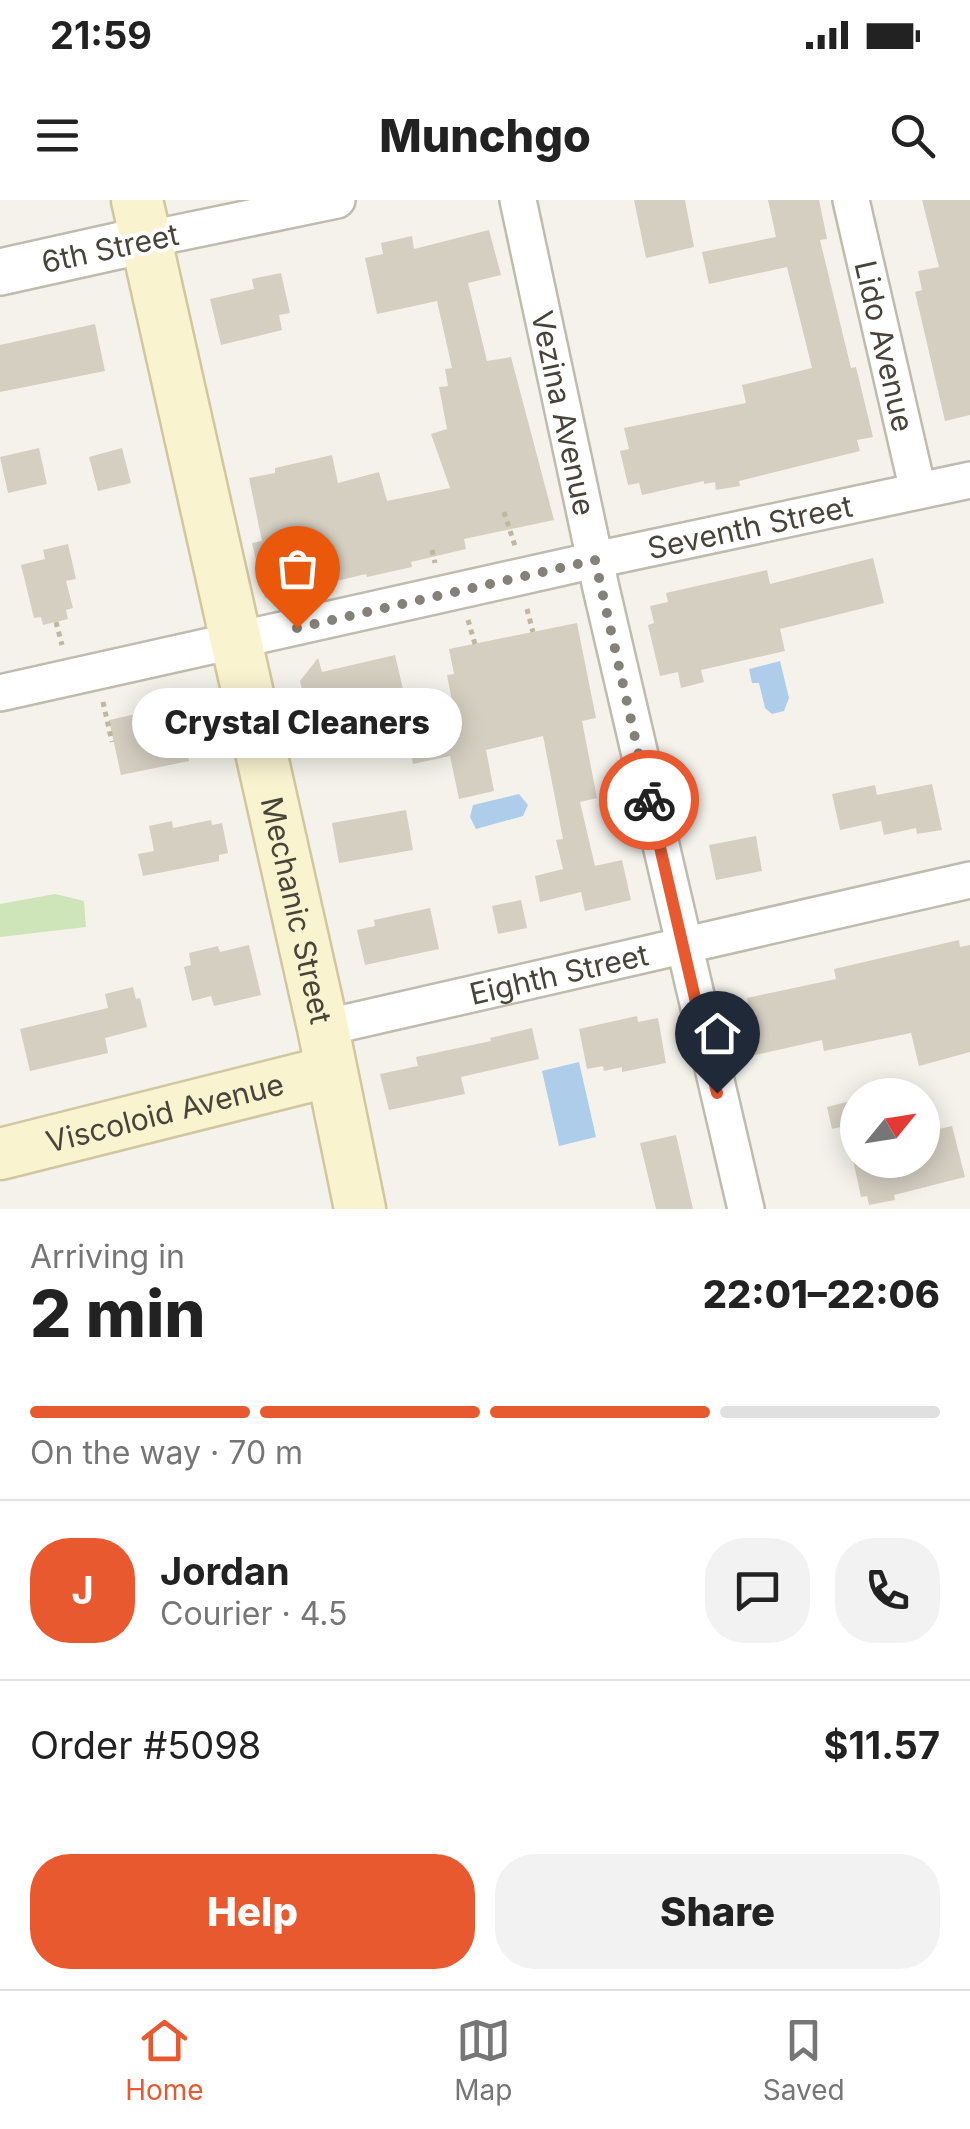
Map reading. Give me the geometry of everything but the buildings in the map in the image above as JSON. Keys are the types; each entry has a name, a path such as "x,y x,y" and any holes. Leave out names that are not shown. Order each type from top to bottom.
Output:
{"main road":[{"name":"Mechanic Street","path":"140,220 360,1209"},
{"name":"Viscoloid Avenue","path":"0,1154 327,1049"}],"street":[{"name":"6th Street","path":"0,272 140,220 337,200"},
{"name":"Vezina Avenue","path":"518,200 682,947 746,1209"},
{"name":"Lido Avenue","path":"850,200 918,491"},
{"name":"Seventh Street","path":"0,693 970,480"},
{"name":"Eighth Street","path":"327,1049 682,947 970,880"}],"path":[{"path":"504,512 514,546"},
{"path":"432,550 435,563"},
{"path":"526,606 533,632"},
{"path":"468,620 475,644"},
{"path":"56,622 62,645"},
{"path":"102,699 112,742"}],"green space":[{"path":"55,894 84,901 86,927 0,937 0,904"}],"water":[{"path":"780,661 789,698 784,711 772,714 765,708 759,683 752,683 749,669"},
{"path":"519,794 528,805 523,816 476,829 470,817 473,805"},
{"path":"579,1062 596,1137 559,1146 542,1071"}],"way so far":[{"path":"297,628 595,560 649,800"}],"place":[{"name":"Crystal Cleaners","path":"297,628"}],"route":[{"path":"649,800 717,1093"}]}
